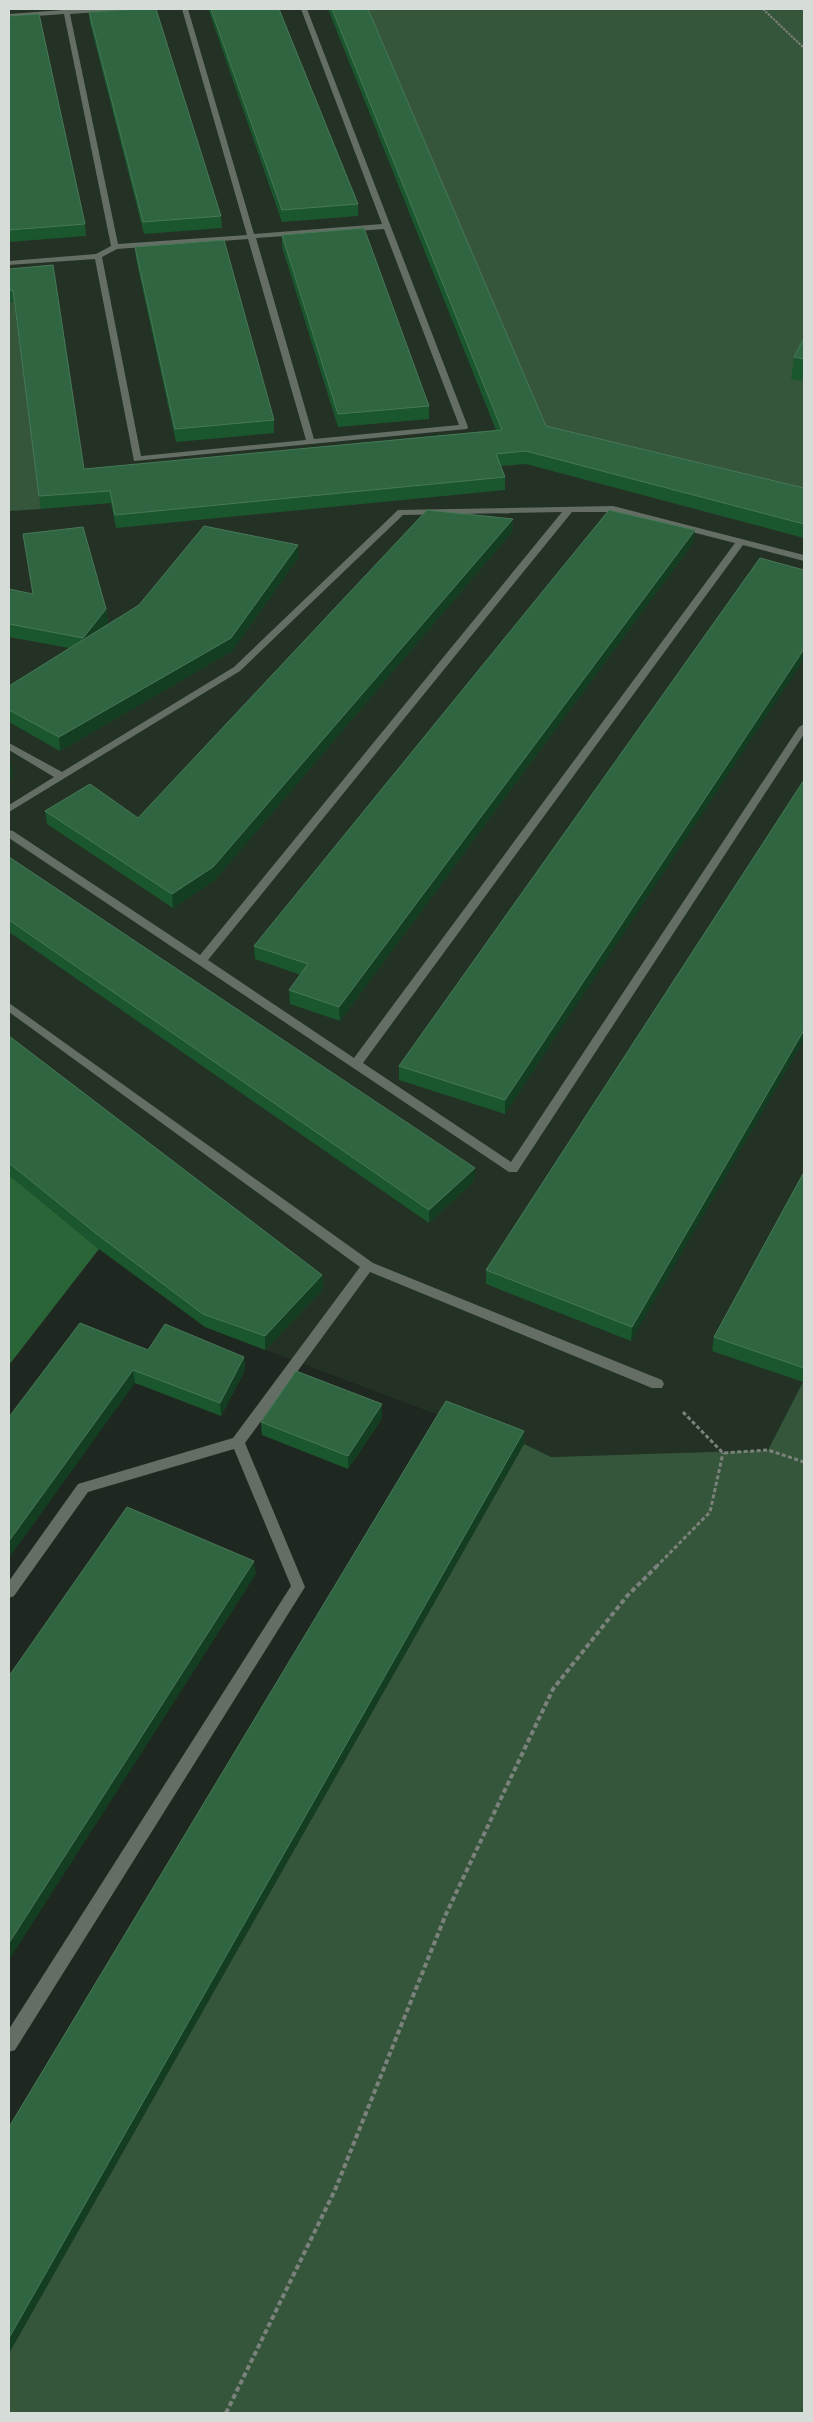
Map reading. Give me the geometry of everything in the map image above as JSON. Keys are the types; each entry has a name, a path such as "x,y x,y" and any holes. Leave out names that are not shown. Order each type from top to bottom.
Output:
{"lane":[{"path":"9,16 66,10 112,9"},
{"path":"185,9 312,442"},
{"path":"98,256 137,459 464,427 304,9"},
{"path":"66,10 115,247"},
{"path":"9,263 98,256 115,247 387,226"},
{"path":"202,961 570,509"},
{"path":"9,809 237,669 400,512 613,509 804,558"},
{"path":"356,1064 741,542"},
{"path":"9,833 513,1169 804,727"},
{"path":"9,746 62,776"},
{"path":"9,1007 368,1266 657,1384"},
{"path":"9,1592 83,1488 238,1442 368,1266"},
{"path":"9,2044 298,1588 238,1442"}],"path":[{"path":"763,9 804,48"},
{"path":"657,1384 723,1453"},
{"path":"723,1453 768,1450 804,1462"},
{"path":"226,2413 335,2190 446,1914 554,1689 627,1596 710,1512 723,1453"}],"shaded area":[{"path":"9,9 363,9 804,502 804,1380 768,1450 550,1457 205,1327 99,1249 9,1365 9,511 40,508 14,303 9,303"}],"green space":[{"path":"363,9 804,9 804,502 546,439"},
{"path":"14,302 41,509 9,511 9,303"},
{"path":"9,1175 99,1249 9,1365"},
{"path":"804,1380 804,2413 9,2413 9,2353 524,1444 551,1457 768,1450"}],"building":[{"path":"156,9 221,216 143,222 89,12"},
{"path":"211,9 279,9 358,204 282,210"},
{"path":"332,9 368,9 546,426 804,488 804,524 526,451 496,454 505,477 115,515 110,491 39,496 13,290 9,290 9,269 53,265 84,469 502,430"},
{"path":"39,14 85,224 9,230 9,16"},
{"path":"364,228 429,406 338,414 282,235"},
{"path":"224,240 274,420 175,429 135,247"},
{"path":"804,338 804,359 794,357"},
{"path":"427,510 513,519 213,867 172,894 45,811 90,784 138,818"},
{"path":"609,510 695,530 339,1007 289,990 308,964 254,946"},
{"path":"204,526 298,545 231,638 59,737 9,710 9,686 139,605"},
{"path":"83,527 106,609 83,638 9,624 9,589 33,594 23,534"},
{"path":"760,558 804,570 804,649 505,1100 399,1066"},
{"path":"804,780 804,1030 632,1327 486,1270"},
{"path":"9,857 475,1168 429,1210 9,920"},
{"path":"9,1036 322,1275 265,1336 203,1314 98,1235 9,1163"},
{"path":"804,1172 804,1368 714,1337"},
{"path":"80,1323 148,1350 165,1324 244,1357 220,1403 133,1370 9,1541 9,1417"},
{"path":"296,1371 382,1404 348,1456 261,1422"},
{"path":"446,1401 524,1431 9,2338 9,2127"},
{"path":"127,1507 254,1561 9,1943 9,1676"}]}
